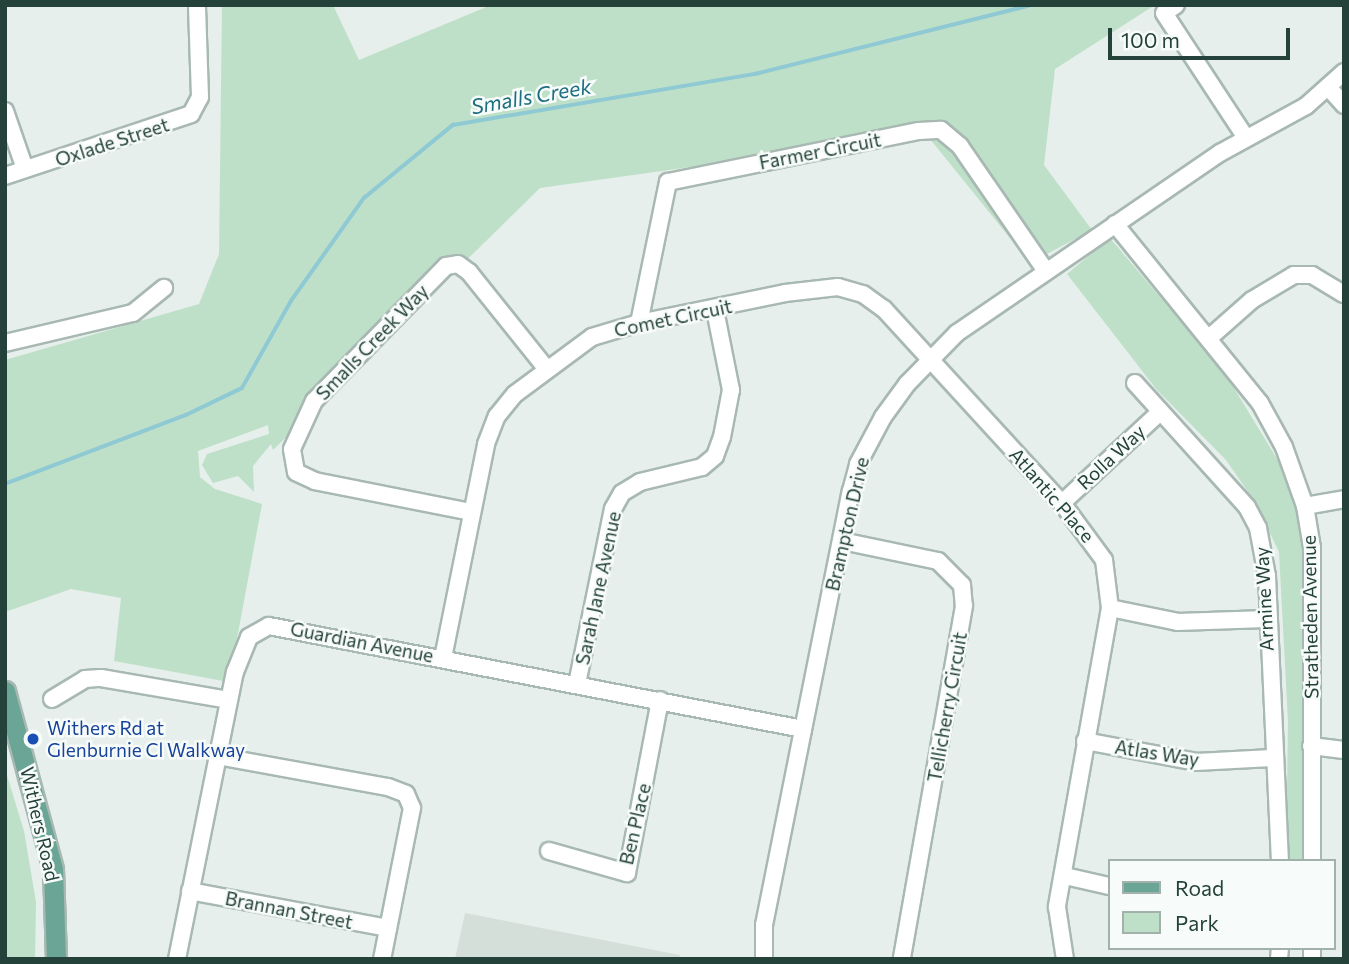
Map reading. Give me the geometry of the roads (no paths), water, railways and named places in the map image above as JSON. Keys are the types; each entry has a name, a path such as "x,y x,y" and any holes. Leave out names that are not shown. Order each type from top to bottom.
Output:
{"main road":[{"name":"Withers Road","path":"5,691 53,869 57,959"}],"street":[{"name":"Oxlade Street","path":"6,172 25,170 191,114 200,97 197,5"},
{"path":"1176,5 1164,12 1246,138"},
{"name":"Brampton Drive","path":"764,959 764,925 803,730 858,464 869,440 929,359 957,333 1246,138 1272,128 1344,72"},
{"path":"1328,86 1344,105"},
{"path":"5,111 25,170"},
{"name":"Farmer Circuit","path":"639,323 668,182 919,131 941,130 960,146 1046,271"},
{"name":"Stratheden Avenue","path":"1115,225 1260,403 1284,447 1305,506 1312,548 1312,859"},
{"name":"Smalls Creek Way","path":"471,512 315,481 296,472 292,449 314,401 446,265 458,264 469,272 546,368"},
{"path":"1209,338 1241,308 1294,275 1312,275 1344,294"},
{"name":"Comet Circuit","path":"443,658 471,512 497,416 546,368 592,337 639,323 838,287 863,294 884,309 929,359"},
{"path":"5,343 133,313 164,288"},
{"name":"Sarah Jane Avenue","path":"577,684 613,509 622,493 640,482 702,467 715,456 722,437 731,390 715,310"},
{"name":"Atlantic Place","path":"929,359 1062,503 1104,560 1110,608 1065,876 1057,907 1065,959"},
{"name":"Armine Way","path":"1135,383 1247,507 1258,528 1267,576 1266,619 1272,758 1280,859"},
{"name":"Rolla Way","path":"1062,503 1160,412"},
{"path":"1305,506 1344,499"},
{"name":"Tellicherry Circuit","path":"842,541 938,561 962,585 964,606 902,959"},
{"path":"1110,608 1178,622 1266,619"},
{"name":"Guardian Avenue","path":"177,959 228,700 241,648 248,637 269,626 660,700 803,730"},
{"path":"52,699 72,685 101,678 228,700"},
{"name":"Ben Place","path":"549,852 627,873 660,700"},
{"name":"Atlas Way","path":"1086,741 1196,762 1272,758"},
{"path":"1311,746 1344,750"},
{"path":"217,756 388,787 406,794 412,808 382,959"},
{"path":"1065,876 1108,886"},
{"name":"Brannan Street","path":"190,891 388,928"}],"waterway":[{"name":"Smalls Creek","path":"5,484 186,415 242,388 291,301 364,198 453,125 755,74 1032,5"}],"place":[{"name":"Withers Rd at Glenburnie Cl Walkway","path":"33,739"}]}
